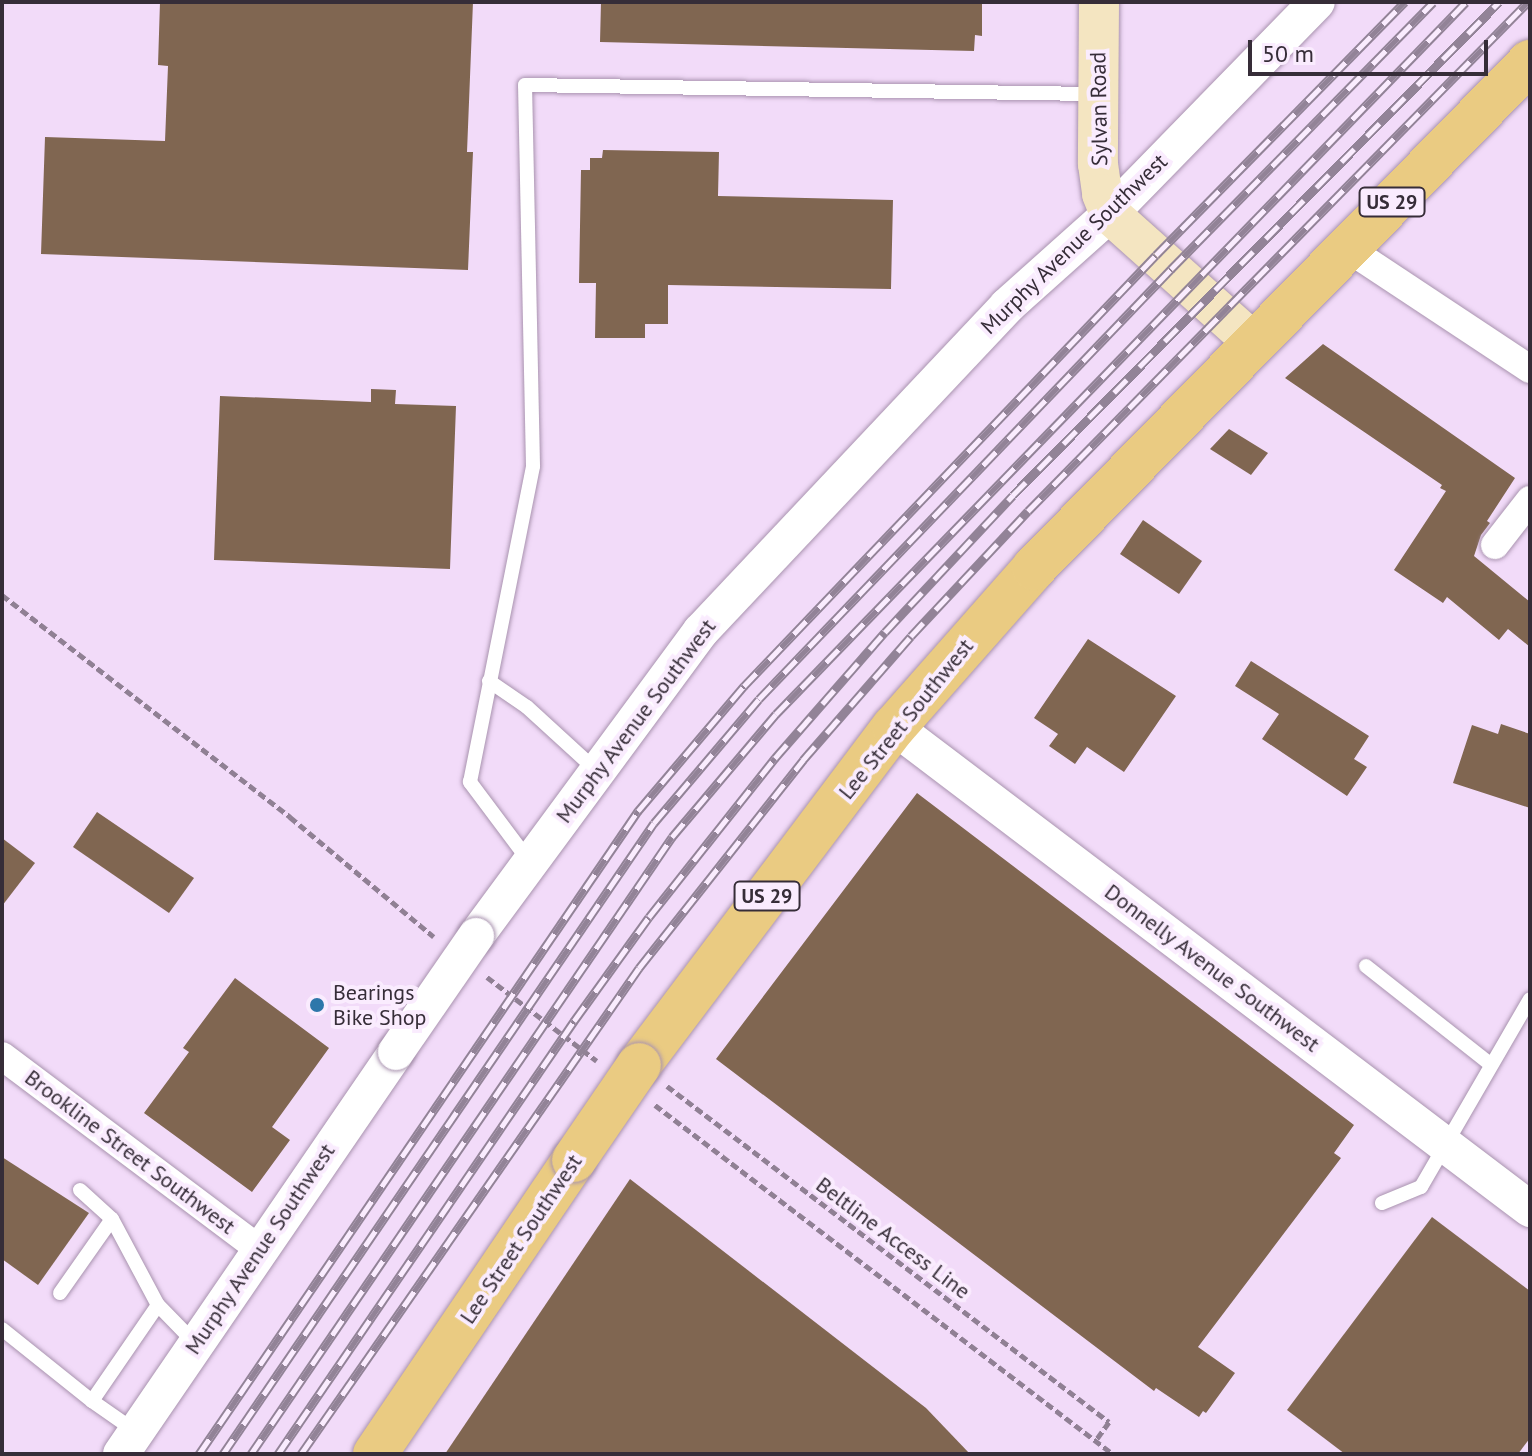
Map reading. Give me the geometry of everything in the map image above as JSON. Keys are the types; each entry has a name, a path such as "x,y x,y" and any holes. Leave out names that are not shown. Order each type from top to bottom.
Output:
{"main road":[{"name":"Sylvan Road","path":"1099,2 1098,164 1102,194 1110,214"},
{"name":"Lee Street Southwest","path":"375,1454 630,1077 894,727 1034,568 1530,62"},
{"path":"1110,214 1253,342"}],"street":[{"name":"Murphy Avenue Southwest","path":"128,1443 396,1052 475,952 531,863 701,631 1007,306 1110,214 1317,2"},
{"path":"1347,248 1530,369"},
{"path":"1495,545 1530,500"},
{"name":"Donnelly Avenue Southwest","path":"894,727 1530,1209"},
{"name":"Brookline Street Southwest","path":"2,1056 259,1249"}],"lane":[{"path":"531,863 470,782 533,466 525,85 1099,94"},
{"path":"489,681 527,707 598,771"},
{"path":"1366,966 1490,1064"},
{"path":"1382,1203 1421,1187 1530,999"},
{"path":"80,1190 112,1219 158,1305 196,1343"},
{"path":"60,1293 112,1219"},
{"path":"92,1401 158,1305"},
{"path":"2,1329 92,1401 128,1443"}],"path":[{"path":"2,595 278,807 436,938"},
{"path":"475,952 1113,1454"},
{"name":"Beltline Access Line","path":"630,1077 1109,1422 1095,1441"}],"building":[{"path":"160,2 473,2 467,152 473,152 468,270 41,254 45,137 165,141 168,66 158,65"},
{"path":"601,2 982,2 982,36 975,35 974,51 600,42"},
{"path":"603,150 719,152 718,196 893,200 891,289 668,285 668,324 645,324 645,338 595,338 596,283 579,283 581,170 590,170 590,158 602,158"},
{"path":"1323,344 1515,478 1487,521 1490,523 1481,535 1474,556 1530,602 1530,647 1508,629 1499,640 1447,597 1443,603 1394,570 1446,491 1440,488 1442,485 1285,378"},
{"path":"371,389 396,390 395,404 456,406 450,569 214,560 220,396 371,402"},
{"path":"1229,429 1268,453 1251,475 1210,449"},
{"path":"1143,520 1202,561 1179,594 1120,554"},
{"path":"1088,639 1176,696 1124,772 1087,747 1075,764 1049,746 1058,734 1034,718"},
{"path":"1251,661 1369,736 1354,759 1367,767 1347,796 1262,739 1279,714 1235,686"},
{"path":"1501,724 1530,734 1530,808 1453,783 1472,725 1498,734"},
{"path":"917,793 1354,1125 1334,1153 1341,1158 1198,1347 1235,1373 1206,1413 1203,1411 1199,1417 1156,1388 1154,1391 716,1059"},
{"path":"97,812 194,878 169,913 73,847"},
{"path":"2,838 35,863 2,906"},
{"path":"235,978 329,1048 272,1127 290,1140 252,1192 144,1113 189,1052 183,1048"},
{"path":"2,1157 89,1213 38,1285 2,1259"},
{"path":"630,1179 926,1408 970,1454 445,1454"},
{"path":"1432,1217 1530,1291 1530,1438 1518,1454 1345,1454 1287,1410"}],"railway":[{"path":"199,1454 638,811 744,686 1156,255 1405,2"},
{"path":"223,1454 654,823 759,699 1171,269 1433,2"},
{"path":"251,1454 672,837 776,714 1466,2"},
{"path":"278,1454 574,1021 649,917 775,758 885,632 1013,495 1499,2"},
{"path":"301,1454 639,968 803,760 911,636 1028,511 1528,2"}],"place":[{"name":"Bearings Bike Shop","path":"317,1005"}]}
